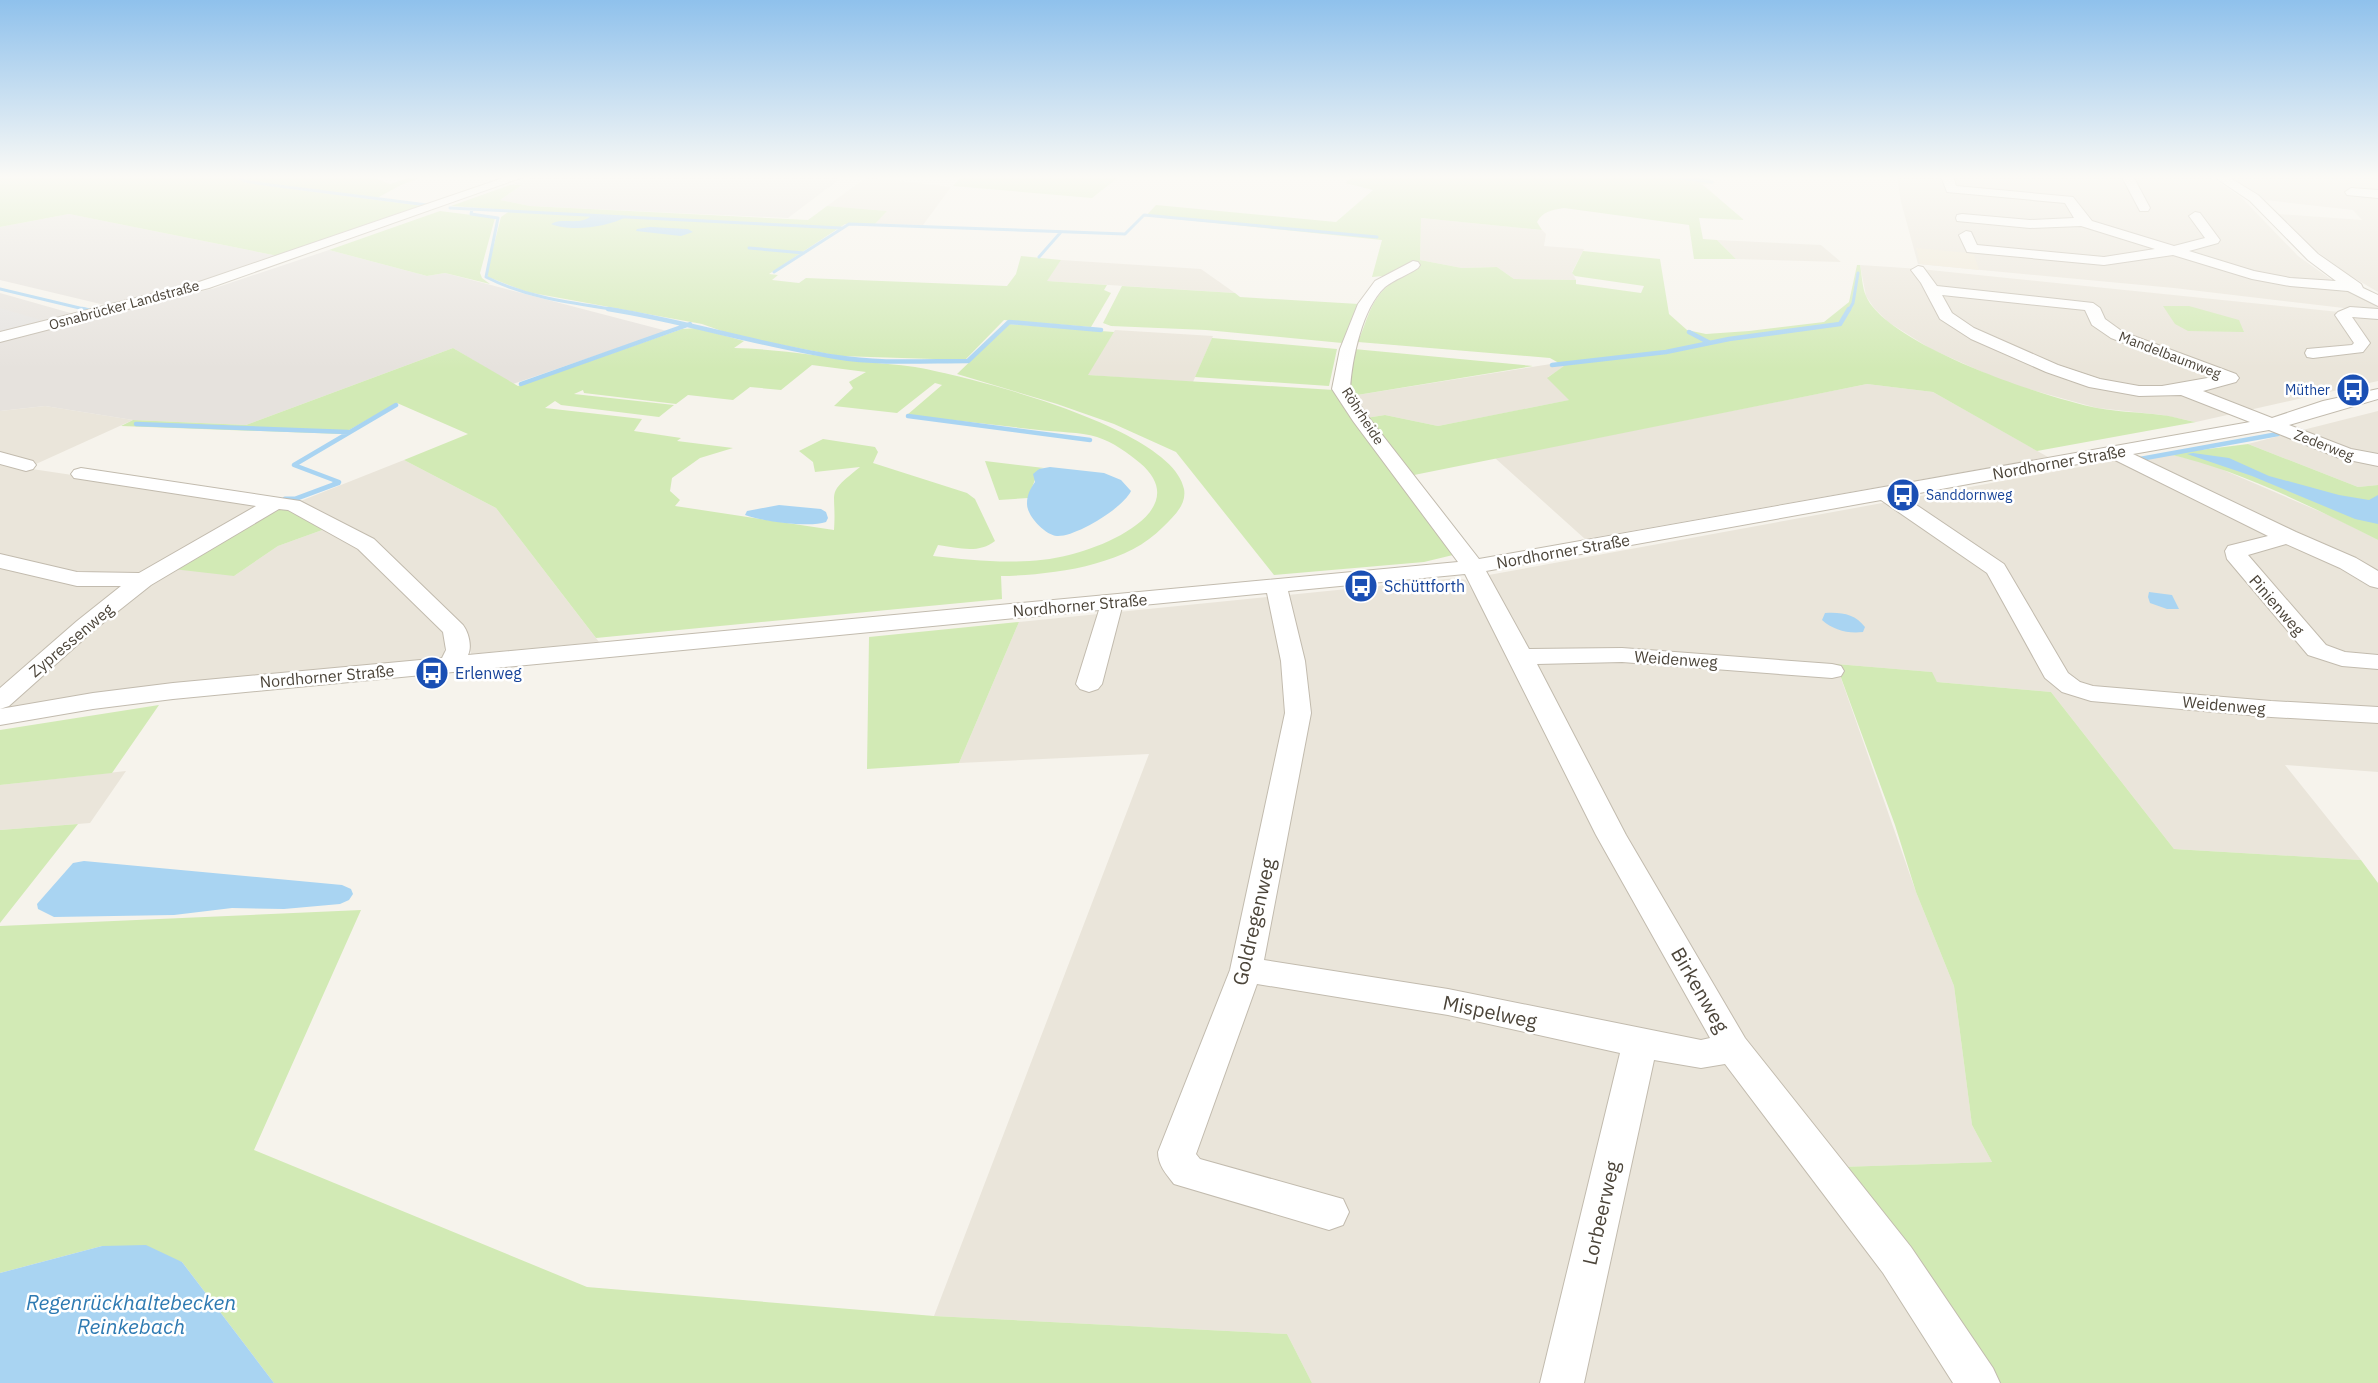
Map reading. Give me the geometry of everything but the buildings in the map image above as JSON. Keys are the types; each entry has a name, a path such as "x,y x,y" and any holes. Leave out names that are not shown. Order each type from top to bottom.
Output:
{"street":[{"name":"Osnabrücker Landstraße","path":"0,337 204,285 333,241"},
{"path":"1968,241 1972,249 2082,260 2117,261 2173,251 2211,241"},
{"path":"2141,241 2270,279 2356,288"},
{"path":"2295,241 2363,294 2378,299"},
{"name":"Röhrheide","path":"1413,265 1371,292 1348,346 1341,388 1359,417 1472,567"},
{"name":"Mandelbaumweg","path":"1918,270 1933,290 1941,309 1956,324 1976,335 2095,385 2119,389 2185,390 2230,378 2117,335 2098,322 2092,308 2088,306 1933,290"},
{"path":"2313,353 2357,349 2361,343 2360,338 2343,315 2350,312 2378,314"},
{"name":"Mandelbaumweg","path":"2185,390 2265,422"},
{"name":"Nordhorner Straße","path":"0,717 93,701 173,691 1472,567 2113,452 2265,422 2378,394"},
{"name":"Zederweg","path":"2265,422 2346,454 2378,460"},
{"path":"2113,452 2288,537 2348,563 2378,581"},
{"path":"0,458 26,465"},
{"path":"81,474 293,505 355,539 383,560 455,630 458,650 451,664"},
{"name":"Weidenweg","path":"1885,493 1996,570 2058,678 2071,687 2091,693 2271,710 2378,716"},
{"name":"Zypressenweg","path":"0,701 85,626 143,580 276,502"},
{"name":"Pinienweg","path":"2288,537 2243,548 2236,552 2238,559 2317,650 2342,659 2378,662"},
{"name":"Zypressenweg","path":"0,561 77,579 143,580"},
{"name":"Birkenweg","path":"1472,567 1521,657 1611,835 1733,1048 1897,1260 1978,1383"},
{"name":"Goldregenweg","path":"1274,586 1278,593 1293,660 1298,713 1246,970 1177,1152 1177,1159 1188,1172 1329,1212"},
{"path":"1089,684 1111,610 1108,602"},
{"name":"Weidenweg","path":"1521,657 1622,655 1832,671"},
{"name":"Mispelweg","path":"1246,970 1448,1002 1701,1054 1733,1048"},
{"name":"Lorbeerweg","path":"1562,1383 1640,1043"}],"shaded area":[{"path":"0,241 201,241 278,256 198,283 109,306 0,280"},
{"path":"1420,241 1545,241 1544,246 1584,249 1572,272 1576,280 1514,279 1497,267 1462,268 1420,260"},
{"path":"1718,241 1821,245 1841,262 1736,259"},
{"path":"1912,241 2283,241 2298,256 2339,285 2378,307 2378,312 2174,288 1918,264"},
{"path":"2305,241 2378,241 2378,292 2349,275"},
{"path":"1916,248 1969,253 1974,255 1979,270 1920,264"},
{"path":"329,250 427,276 445,273 667,331 513,384 453,348 246,425 133,420 45,406 0,411 0,341 215,288"},
{"path":"1061,260 1201,269 1235,293 1046,281"},
{"path":"1860,265 1920,269 2378,316 2378,381 2196,422 2162,415 2097,408 2007,383 1931,349 1888,322 1874,308 1866,296"},
{"path":"0,293 74,314 0,332"},
{"path":"0,308 41,320 0,331"},
{"path":"1115,330 1213,336 1193,382 1087,375"},
{"path":"1557,363 1565,366 1548,377 1570,400 1438,426 1385,415 1366,418 1351,396"},
{"path":"1867,384 1933,392 2048,457 1585,539 1495,458"},
{"path":"45,406 133,420 36,464 0,454 0,411"},
{"path":"2378,411 2378,485 2358,487 2248,444"},
{"path":"2168,454 2207,463 2335,518 2378,540 2378,772 2285,765 2361,860 2174,849 2051,692 1937,682 1931,672 1836,664 1916,892 1954,986 1972,1125 1992,1162 1841,1167 1751,1048 1620,834 1483,576 2134,457 2139,460"},
{"path":"404,460 496,508 599,642 471,654 466,628 373,542 298,502"},
{"path":"0,461 32,469 280,506 234,576 278,546 325,529 360,547 447,632 443,660 0,710"},
{"path":"1457,578 1466,580 1519,672 1657,944 1724,1061 1814,1170 1965,1383 1312,1383 1287,1334 934,1316 1149,754 959,763 1019,622"},
{"path":"126,771 90,823 0,830 0,785"}],"green space":[{"path":"201,241 323,241 278,256"},
{"path":"356,241 489,241 480,273 482,278 490,284 445,273 427,276 329,250"},
{"path":"495,241 820,241 769,274 778,275 772,280 799,283 806,278 1007,286 1016,274 1021,256 1061,260 1047,281 1107,285 1104,290 1111,293 1091,327 1004,320 965,360 839,356 736,336 702,324 527,292 488,277 487,272"},
{"path":"1382,241 1420,241 1420,260 1462,268 1497,267 1514,279 1576,280 1576,284 1641,293 1644,286 1575,276 1572,273 1583,251 1660,259 1669,314 1687,330 1706,334 1824,322 1849,302 1857,265 1860,265 1866,296 1880,314 1904,333 1970,367 2073,402 2196,422 2037,451 1933,392 1867,384 1409,476 1366,418 1385,415 1438,426 1569,400 1547,378 1564,366 1550,358 1358,342 1379,295 1405,274 1372,277"},
{"path":"1691,241 1718,241 1736,259 1694,259"},
{"path":"1122,286 1235,293 1240,297 1359,304 1342,343 1206,330 1111,326 1103,323"},
{"path":"2163,306 2189,306 2239,320 2244,332 2188,331 2175,324"},
{"path":"1009,324 1114,332 1088,375 1334,390 1453,555 1424,562 1274,575 1176,452 1114,424 957,374"},
{"path":"697,328 744,341 734,348 782,351 908,366 942,373 1022,394 1066,409 1109,426 1145,446 1172,467 1184,489 1183,500 1178,510 1163,527 1148,540 1129,551 1087,566 1043,573 1001,576 1002,599 596,638 496,508 404,460 468,434 397,403 342,434 121,426 133,420 246,425 453,348 518,386 682,329","holes":["812,365 866,372 849,382 853,388 834,406 897,413 935,383 942,385 907,415 1076,433 1103,439 1140,463 1154,480 1157,496 1151,510 1139,523 1122,534 1069,555 1019,561 984,561 933,556 938,545 975,549 995,541 975,499 967,493 873,463 878,452 875,447 823,439 799,451 813,462 815,472 860,467 837,489 834,499 834,530 675,506 680,500 670,491 672,478 700,458 733,448 677,441 681,438 634,431 642,419 545,408 555,401 561,405 659,417 674,405 574,394 583,390 584,393 676,404 688,395 733,400 750,387 781,390"]},
{"path":"1212,338 1337,349 1329,386 1195,377"},
{"path":"1354,349 1533,366 1351,396 1347,389"},
{"path":"2248,444 2358,487 2378,485 2378,540 2249,480 2168,454"},
{"path":"985,461 1044,468 1039,469 1028,498 999,500"},
{"path":"280,506 325,529 278,546 234,576 173,569"},
{"path":"1019,622 959,763 867,769 869,637"},
{"path":"1836,664 1932,672 1937,682 2051,692 2174,849 2361,860 2378,883 2378,1383 1993,1383 1841,1167 1992,1162 1972,1125 1954,986 1916,892 1895,825"},
{"path":"159,705 112,773 0,785 0,730"},
{"path":"78,824 0,923 0,830"},
{"path":"361,910 254,1150 587,1287 934,1316 1287,1334 1312,1383 274,1383 182,1262 102,1246 0,1273 0,926"}],"water":[{"path":"2187,454 2229,458 2269,476 2339,495 2369,500 2378,495 2378,524 2355,519 2252,476"},
{"path":"1050,467 1104,473 1121,480 1131,491 1119,505 1087,527 1065,535 1052,535 1042,529 1033,519 1027,504 1029,492 1035,482 1033,474 1039,469"},
{"path":"779,505 821,509 826,512 828,518 826,522 818,524 797,524 745,515 747,511"},
{"path":"2149,592 2172,595 2179,609 2167,609 2150,603"},
{"path":"1825,613 1852,617 1865,627 1863,632 1846,632 1836,629 1822,620"},
{"path":"84,861 342,885 351,889 353,894 349,900 340,904 284,909 232,908 174,915 54,917 38,909 37,904 73,863"},
{"name":"Regenrückhaltebecken Reinkebach","path":"146,1245 182,1262 274,1383 0,1383 0,1273 102,1246"}],"waterway":[{"path":"493,241 486,277 534,295 618,310"},
{"path":"804,253 823,241"},
{"path":"1039,257 1053,241"},
{"path":"749,248 804,253"},
{"path":"774,272 804,253"},
{"path":"1849,310 1853,303 1858,273"},
{"path":"0,289 88,310"},
{"path":"82,309 91,311"},
{"path":"608,309 687,325"},
{"path":"1710,343 1840,324 1849,309"},
{"path":"687,325 807,352 885,361 968,361 1009,322 1101,330"},
{"path":"521,384 687,325"},
{"path":"1689,332 1710,343"},
{"path":"1552,365 1666,352 1710,343"},
{"path":"334,484 339,482 294,465 396,405"},
{"path":"908,416 1090,440"},
{"path":"136,424 348,432"},
{"path":"2140,459 2278,434"},
{"path":"285,499 295,499 338,483"}],"place":[{"name":"Müther","path":"2353,390"},
{"name":"Sanddornweg","path":"1903,495"},
{"name":"Schüttforth","path":"1361,586"},
{"name":"Erlenweg","path":"432,673"}]}
